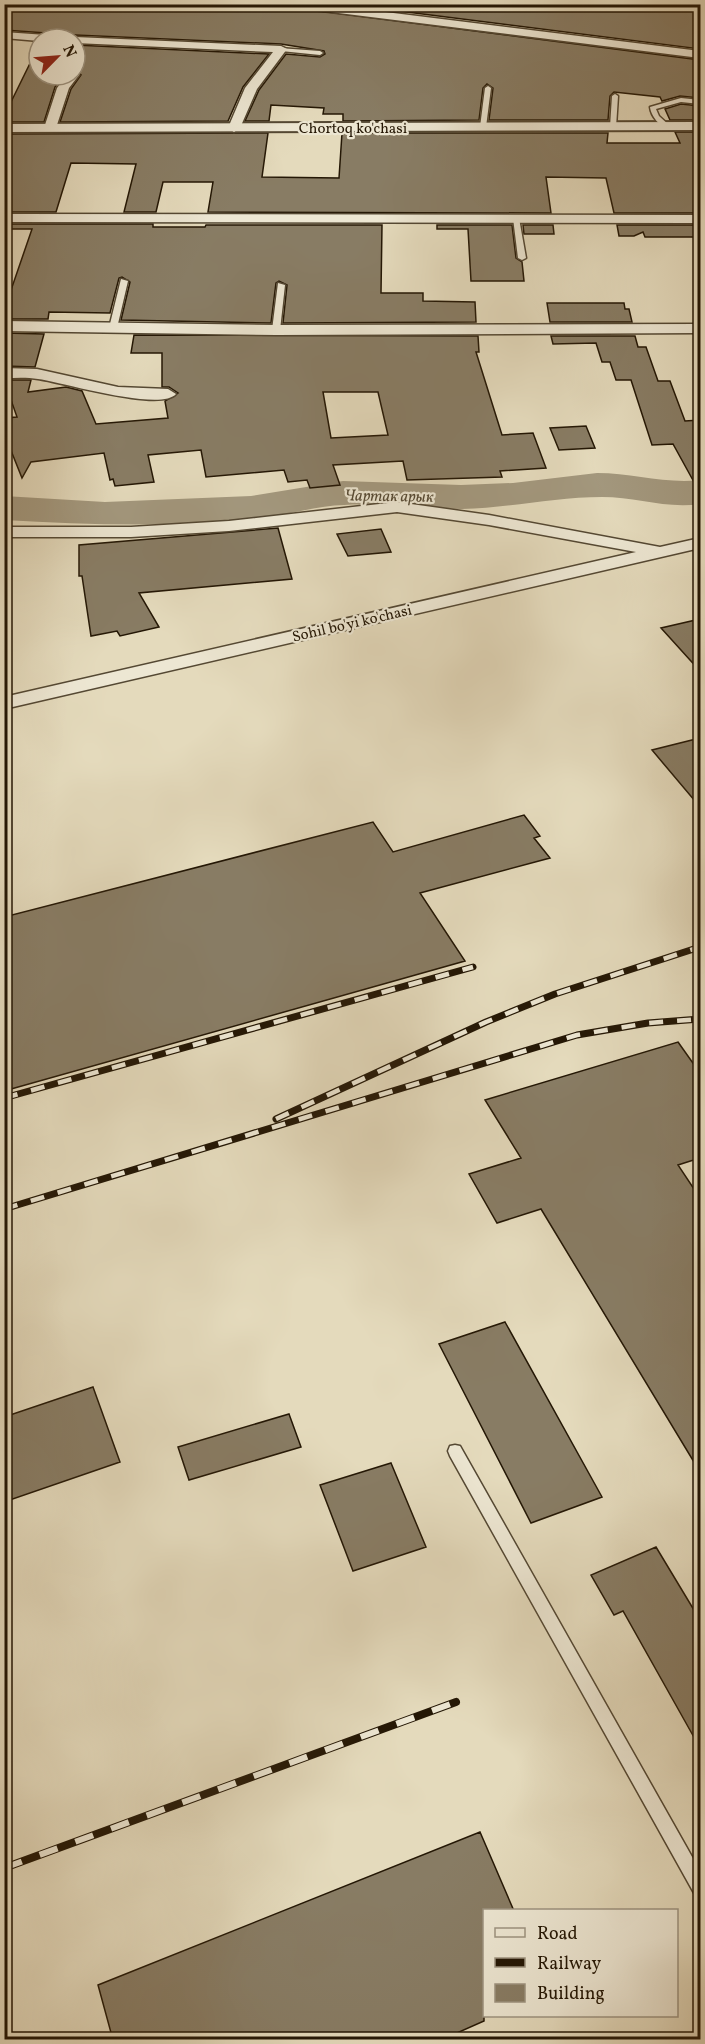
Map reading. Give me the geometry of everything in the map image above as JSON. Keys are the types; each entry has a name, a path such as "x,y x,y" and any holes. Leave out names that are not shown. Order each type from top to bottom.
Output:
{"street":[{"path":"290,4 700,55"},
{"path":"4,35 27,37"},
{"path":"87,40 252,46 281,50"},
{"path":"87,57 99,41"},
{"path":"234,128 251,88 281,50"},
{"path":"50,128 64,87"},
{"name":"Chortoq ko'chasi","path":"4,128 700,126"},
{"path":"4,218 700,219"},
{"path":"4,326 276,330 700,329"},
{"path":"4,373 37,374 118,392 168,394"},
{"path":"4,532 175,530 397,507 489,520 662,552"},
{"name":"Sohil bo'yi ko'chasi","path":"4,703 700,543"}],"lane":[{"path":"281,50 320,53"},
{"path":"483,127 488,88"},
{"path":"613,127 615,96"},
{"path":"668,126 656,117 652,108 681,100 700,102"},
{"path":"516,218 522,258"},
{"path":"112,328 124,281"},
{"path":"276,330 281,285"},
{"path":"455,1451 700,1887"}],"building":[{"path":"24,4 265,4 700,60 700,98 680,96 662,101 660,97 614,92 610,96 608,120 489,120 493,88 487,84 483,88 479,120 343,121 343,114 323,114 324,108 271,105 269,121 245,121 259,90 286,54 320,57 325,54 324,51 281,44 87,36 87,27 27,27 27,32 4,30 4,17"},
{"path":"343,4 700,4 700,49"},
{"path":"87,46 269,54 243,87 228,121 60,122 72,87 87,87"},
{"path":"27,69 27,87 55,87 44,122 4,122"},
{"path":"681,104 700,106 700,120 670,120 665,109"},
{"path":"675,132 700,132 700,213 614,213 606,178 546,177 551,213 208,212 213,182 163,182 156,212 124,212 136,164 71,163 56,212 4,212 4,134 268,133 262,177 339,178 342,133 608,133 607,143 680,143"},
{"path":"4,224 153,224 153,227 382,225 381,293 423,293 423,301 475,302 476,322 283,323 287,285 279,281 276,283 271,323 121,320 130,282 122,277 119,278 110,313 49,312 48,319 4,319 4,292 10,293 32,229 4,229"},
{"path":"437,225 512,225 516,258 522,262 524,281 471,281 468,229 437,229"},
{"path":"523,225 553,225 554,234 524,234"},
{"path":"617,225 700,225 700,237 645,237 643,232 634,236 619,236"},
{"path":"547,303 624,303 625,309 629,309 632,322 550,322"},
{"path":"4,333 44,334 35,367 4,366"},
{"path":"134,335 478,336 479,352 476,352 502,435 533,433 546,468 500,471 502,477 407,480 403,461 333,465 340,485 310,488 307,480 288,482 284,470 206,477 201,450 148,455 154,482 115,486 113,479 110,480 104,453 31,462 22,478 4,433 4,418 17,417 4,380 31,380 28,392 66,387 82,391 96,424 168,418 165,401 178,393 169,387 162,387 162,353 131,353","holes":["323,392 378,392 388,435 331,438"]},
{"path":"551,336 635,336 638,347 646,347 658,381 670,381 685,421 700,420 700,493 673,444 652,445 631,380 616,380 610,362 602,362 596,343 553,344"},
{"path":"586,426 595,448 559,450 550,428"},
{"path":"278,528 292,579 139,593 159,627 120,636 117,631 91,636 82,576 79,576 79,545"},
{"path":"381,529 391,552 348,556 337,534"},
{"path":"700,619 700,671 661,628"},
{"path":"700,738 700,807 652,750"},
{"path":"524,815 540,836 534,838 550,858 420,893 465,961 4,1091 4,917 373,822 393,852"},
{"path":"678,1042 700,1073 700,1158 678,1165 700,1198 700,1472 541,1209 497,1223 469,1174 521,1158 485,1100"},
{"path":"505,1322 602,1497 531,1523 439,1344"},
{"path":"93,1387 120,1462 4,1502 4,1417"},
{"path":"289,1414 301,1447 189,1480 178,1447"},
{"path":"391,1463 426,1547 353,1571 320,1485"},
{"path":"656,1547 700,1620 700,1748 623,1611 614,1615 591,1575"},
{"path":"480,1832 513,1909 483,1909 484,2021 441,2040 113,2040 98,1985"}],"waterway":[{"name":"Чартак арык","path":"4,508 105,514 251,508 343,493 461,497 513,495 597,485 622,485 655,493 680,495 700,492"}],"railway":[{"path":"276,1119 486,1022 555,994 700,947"},
{"path":"4,1098 473,967"},
{"path":"4,1209 577,1035 648,1023 700,1019"},
{"path":"4,1868 456,1702"}]}
